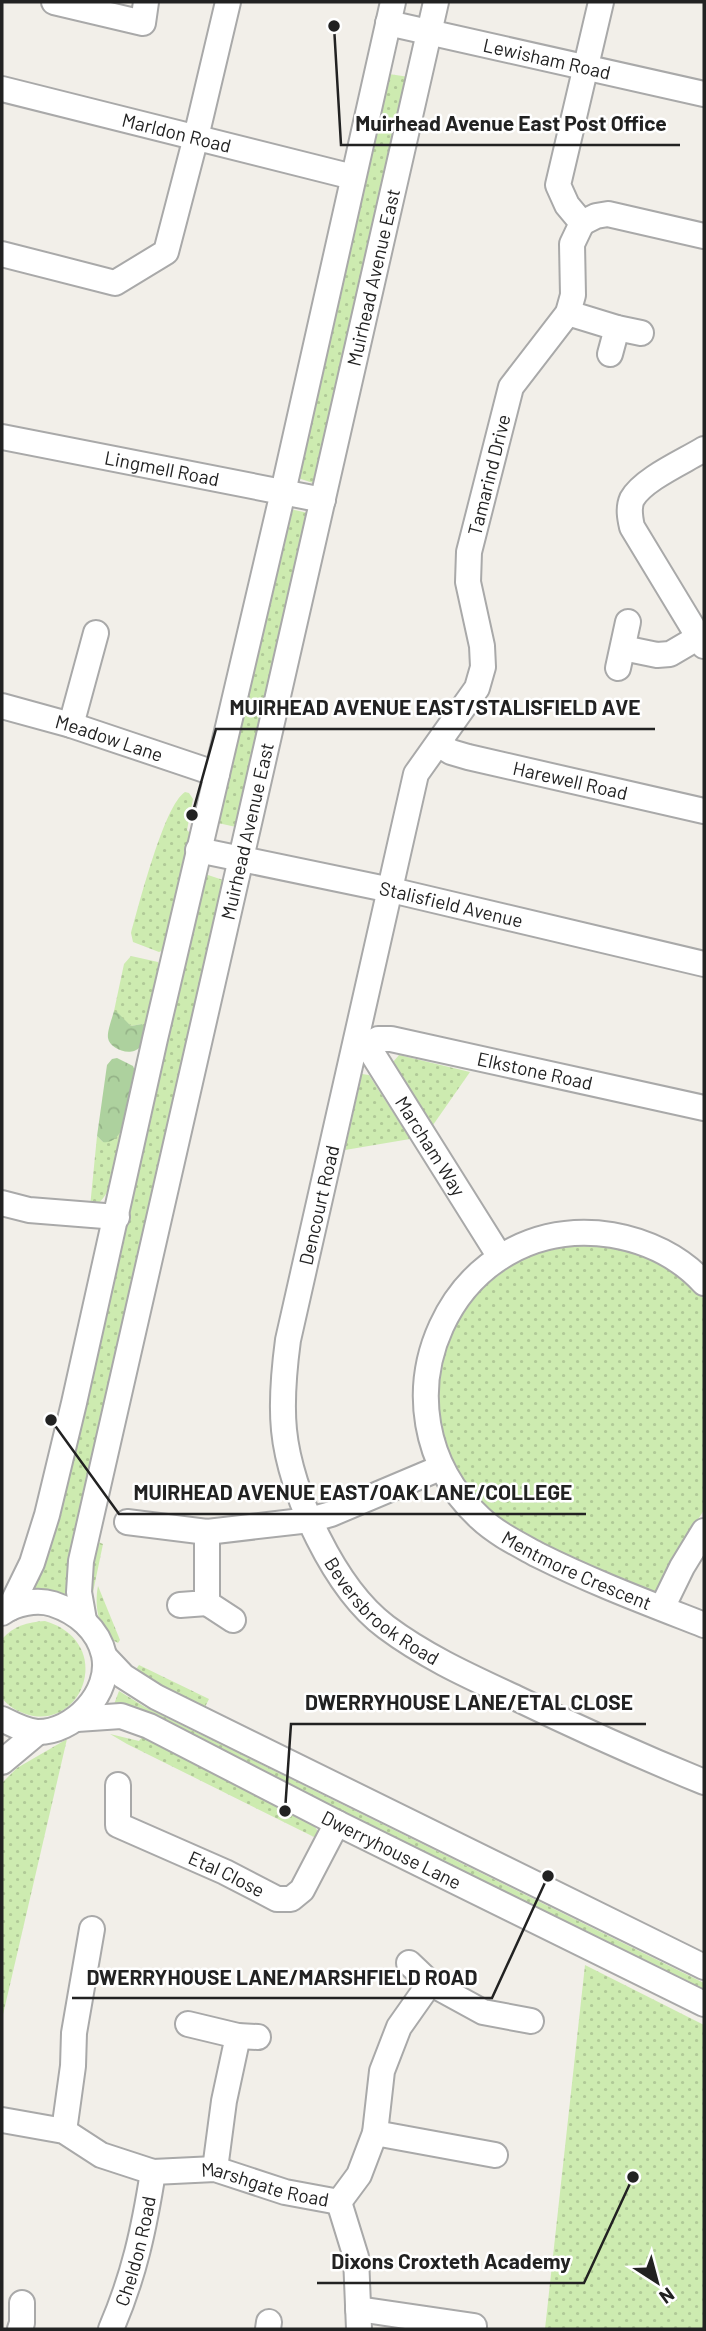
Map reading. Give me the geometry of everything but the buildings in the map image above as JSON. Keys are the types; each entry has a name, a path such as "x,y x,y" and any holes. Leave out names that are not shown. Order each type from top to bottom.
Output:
{"street":[{"path":"61,3 143,23 146,2"},
{"path":"2,254 115,283 166,252 228,2"},
{"name":"Muirhead Avenue East","path":"84,1620 79,1592 81,1561 436,2"},
{"path":"601,2 558,186 567,205 582,223 608,214 704,236"},
{"path":"6,1611 32,1563 47,1515 117,1217 198,850 283,492 390,12"},
{"name":"Lewisham Road","path":"390,12 429,33 704,94"},
{"name":"Marldon Road","path":"2,89 353,177"},
{"name":"Tamarind Drive","path":"391,891 416,774 477,688 483,667 482,646 468,582 470,552 511,387 568,313 573,295 572,244 582,223"},
{"path":"568,313 641,333"},
{"path":"610,354 617,328"},
{"name":"Lingmell Road","path":"2,437 323,500"},
{"path":"628,622 621,658 670,654 701,641 632,527 630,514 632,500 643,486 704,449"},
{"path":"71,725 96,633"},
{"name":"Meadow Lane","path":"2,706 71,725 217,774"},
{"name":"Harewell Road","path":"438,744 450,752 468,757 704,811"},
{"name":"Stalisfield Avenue","path":"198,850 391,891 704,964"},
{"name":"Dencourt Road","path":"310,1520 293,1478 284,1431 282,1386 288,1340 362,1042 391,891"},
{"name":"Elkstone Road","path":"362,1042 391,1039 704,1108"},
{"name":"Marcham Way","path":"362,1042 500,1257"},
{"path":"2,1203 29,1210 117,1217"},
{"name":"Mentmore Crescent","path":"704,1283 693,1271 644,1242 581,1233 525,1245 500,1257 467,1286 450,1308 430,1353 425,1392 429,1433 440,1468 467,1506 496,1531 566,1569 704,1625"},
{"path":"127,1522 206,1532 310,1520 331,1514 440,1468"},
{"name":"Beversbrook Road","path":"310,1520 345,1586 384,1626 425,1654 607,1742 704,1782"},
{"path":"662,1608 704,1531"},
{"path":"206,1532 207,1603"},
{"path":"6,1611 25,1603 47,1602 69,1609 84,1620"},
{"path":"180,1605 207,1603 233,1620"},
{"name":"Dwerryhouse Lane","path":"84,1620 97,1638 105,1657 123,1676 156,1697 704,1967"},
{"path":"77,1719 100,1688 105,1657"},
{"name":"Dwerryhouse Lane","path":"38,1732 77,1719 121,1716 149,1726 337,1823 704,2004"},
{"path":"2,1719 38,1732"},
{"path":"2,1762 38,1732"},
{"name":"Etal Close","path":"118,1785 118,1825 225,1872 277,1899 291,1899 302,1890 337,1823"},
{"path":"64,2131 73,2066 74,2033 92,1928"},
{"path":"409,1963 430,1983 483,2012 531,2021"},
{"name":"Marshgate Road","path":"2,2120 64,2131 101,2155 153,2172 215,2169 285,2192 338,2202 359,2175 375,2133 383,2071 399,2027 430,1983"},
{"path":"188,2024 248,2036 223,2101 215,2169"},
{"path":"375,2133 495,2155"},
{"name":"Cheldon Road","path":"111,2329 126,2296 144,2235 153,2172"},
{"path":"338,2202 356,2257 359,2319 474,2321"}],"green space":[{"path":"389,74 409,77 313,483 298,478"},
{"path":"290,509 308,513 236,827 218,823"},
{"path":"185,792 193,799 187,830 191,834 164,950 159,952 133,942 131,933 161,835 177,801"},
{"path":"205,874 226,881 72,1552 67,1580 68,1603 27,1596 50,1552"},
{"path":"131,956 158,962 160,969 146,1031 142,1024 131,1026 114,1011 124,964"},
{"path":"114,1011 131,1026 142,1024 145,1028 144,1039 135,1051 121,1050 110,1043 108,1032"},
{"path":"399,1055 470,1072 433,1125 393,1062"},
{"path":"117,1058 133,1066 136,1073 123,1127 111,1141 103,1142 97,1136 107,1065"},
{"path":"362,1074 369,1075 410,1139 345,1150"},
{"path":"124,1126 110,1185 105,1196 90,1207 97,1136 103,1142"},
{"path":"577,1245 614,1248 647,1258 677,1275 704,1299 704,1510 657,1591 651,1592 554,1551 493,1515 461,1478 442,1438 436,1387 448,1336 479,1291 513,1264 541,1252"},
{"path":"96,1541 103,1544 92,1597 87,1586"},
{"path":"98,1586 120,1640 118,1643 106,1633 99,1618"},
{"path":"45,1621 67,1632 80,1647 85,1664 84,1681 77,1697 65,1709 48,1716 29,1715 14,1709 2,1698 2,1639 21,1626"},
{"path":"139,1665 209,1699 205,1707 201,1709 135,1671"},
{"path":"119,1691 145,1707 704,1983 704,1997 113,1707"},
{"path":"110,1734 139,1741 142,1737 311,1821 318,1837 314,1837"},
{"path":"67,1739 2,2019 2,1783 17,1768"},
{"path":"585,1965 704,2025 704,2329 545,2329"}],"place":[{"name":"Muirhead Avenue East Post Office","path":"334,26"},
{"name":"MUIRHEAD AVENUE EAST/STALISFIELD AVE","path":"192,815"},
{"name":"MUIRHEAD AVENUE EAST/OAK LANE/COLLEGE","path":"51,1420"},
{"name":"DWERRYHOUSE LANE/ETAL CLOSE","path":"285,1811"},
{"name":"DWERRYHOUSE LANE/MARSHFIELD ROAD","path":"548,1876"},
{"name":"Dixons Croxteth Academy","path":"633,2177"}]}
